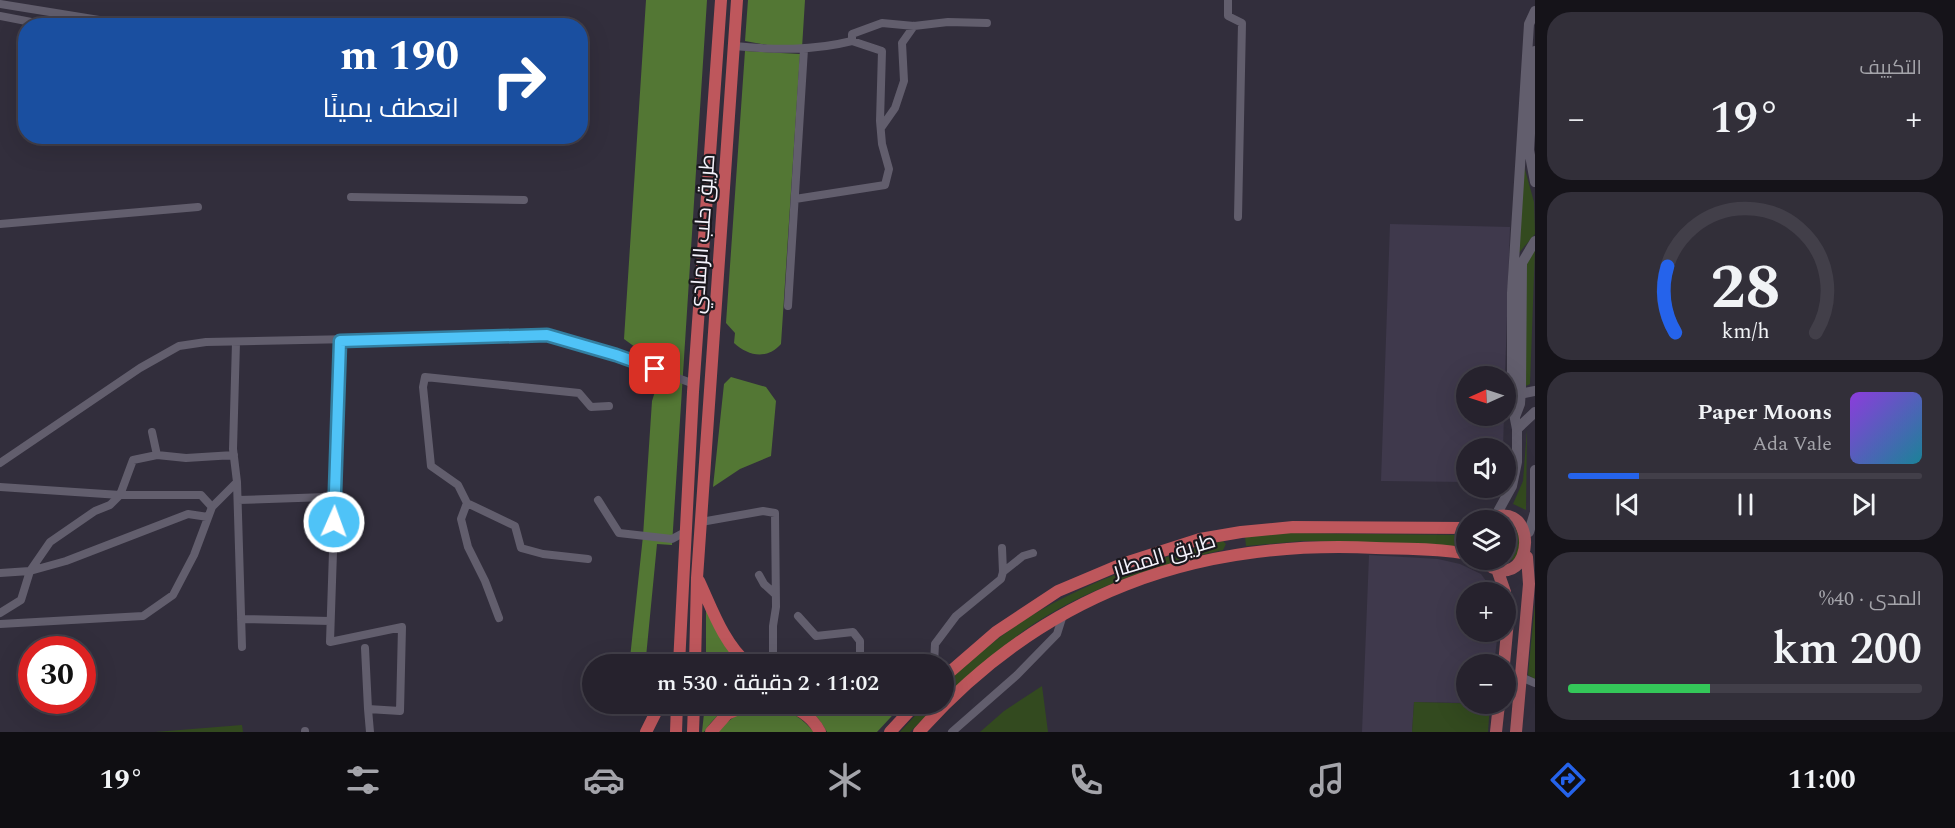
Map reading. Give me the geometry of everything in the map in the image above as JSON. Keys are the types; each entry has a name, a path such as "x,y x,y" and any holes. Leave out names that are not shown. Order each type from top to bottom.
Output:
{"highway":[{"name":"طريق حلب الرمادي","path":"684,553 721,0"},
{"name":"طريق حلب الرمادي","path":"695,654 697,578 737,0"},
{"name":"طريق المطار","path":"954,668 996,632 1058,591 1122,564 1200,539 1293,527 1456,528"},
{"path":"1232,534 1234,555"},
{"name":"طريق المطار","path":"919,732 967,683 1015,644 1063,614 1139,579 1187,564 1279,549 1326,546 1456,553"},
{"path":"675,654 678,643 684,553"},
{"path":"679,654 684,553"},
{"path":"697,578 718,622 738,654"},
{"path":"954,659 996,632"},
{"path":"646,732 655,714"},
{"path":"676,732 677,714"},
{"path":"693,732 694,714"},
{"path":"711,732 727,714"},
{"path":"804,714 815,722 820,732"},
{"path":"890,732 907,714"}],"main road":[{"path":"1535,10 1529,24 1528,92 1529,156 1535,182"},
{"path":"1515,366 1512,293 1528,92 1535,51"},
{"path":"1535,241 1524,256 1522,263 1516,395 1535,391"},
{"path":"1517,429 1535,412"},
{"path":"1497,510 1515,476 1516,423"},
{"path":"1516,567 1527,557 1531,549 1529,532 1534,512 1535,470"},
{"path":"1516,518 1529,532"},
{"path":"1498,714 1496,729 1516,730 1529,584 1527,557"},
{"path":"1507,642 1511,661 1521,678"}],"street":[{"path":"1228,0 1228,16 1242,22 1238,217"},
{"path":"0,4 91,18"},
{"path":"0,16 18,19"},
{"path":"852,41 852,34 882,23 914,26 948,22 987,23"},
{"path":"881,128 895,108 904,81 902,43 914,26"},
{"path":"734,46 773,50 804,49 852,41 882,51 881,128 882,144 889,169 885,185 795,198"},
{"path":"788,306 804,49"},
{"path":"351,197 524,200"},
{"path":"0,224 198,207"},
{"path":"0,463 140,368 179,346 206,342 547,335 616,355 694,388"},
{"path":"340,341 330,642 402,627 400,711 368,709"},
{"path":"236,342 234,454 238,500 242,647"},
{"path":"588,559 543,554 521,548 515,526 466,503 458,485 431,466 423,387 425,377 579,393 591,407 609,406"},
{"path":"152,432 157,455"},
{"path":"0,613 21,600 30,571 50,542 95,511 110,504 120,495 133,460 157,455 186,458 234,454"},
{"path":"0,624 144,616 172,595 194,555 212,507 237,482"},
{"path":"0,487 120,495 201,495 212,507"},
{"path":"238,500 327,497"},
{"path":"598,500 619,533 672,539 685,532"},
{"path":"466,503 461,519 468,547 485,581 499,618"},
{"path":"701,522 763,511 775,513 776,594 772,654"},
{"path":"0,573 30,571 66,561 188,514 208,517"},
{"path":"934,654 935,644 956,616 1001,579 1002,548"},
{"path":"1003,572 1023,556 1034,553"},
{"path":"759,575 769,591 776,594"},
{"path":"952,732 1017,675 1057,634 1063,614"},
{"path":"798,616 816,636 853,632 860,641 860,654"},
{"path":"241,619 330,621"},
{"path":"365,648 370,732"},
{"path":"1521,678 1535,683"}],"shaded area":[{"path":"1390,224 1510,227 1505,366 1456,366 1456,426 1504,426 1503,438 1456,438 1456,482 1381,481"},
{"path":"1369,555 1438,559 1456,563 1456,570 1473,570 1481,574 1487,582 1456,582 1456,642 1497,642 1495,654 1456,654 1456,703 1414,702 1412,732 1362,732"}],"green space":[{"path":"646,0 707,0 672,545 657,544 646,654 630,654 643,536 652,401 664,363 650,358 624,339"},
{"path":"748,0 805,0 802,48 784,48 745,41"},
{"path":"745,51 800,54 781,344 764,354 745,351 734,343 735,333 726,323"},
{"path":"1524,166 1534,202 1535,234 1518,254"},
{"path":"1535,249 1530,384 1524,387 1526,263"},
{"path":"731,377 766,387 776,401 771,456 740,469 713,487 724,384"},
{"path":"1527,429 1526,510 1513,504 1523,481"},
{"path":"1516,526 1522,533 1516,558"},
{"path":"1287,533 1456,535 1456,548 1303,541 1246,546 1245,537"},
{"path":"1223,541 1226,544 1223,550 1171,563 1071,602 1025,630 954,689 954,673 1009,630 1042,609 1117,574"},
{"path":"1535,603 1535,679 1528,675"},
{"path":"706,604 736,654 706,654"},
{"path":"1042,686 1048,732 980,732 1004,711"},
{"path":"1414,702 1456,703 1456,714 1489,714 1488,732 1412,732"},
{"path":"704,714 720,714 704,732 702,732"},
{"path":"739,714 794,714 814,732 717,732"},
{"path":"894,714 877,732 827,732 814,715"},
{"path":"917,714 928,714 910,732 900,732"},
{"path":"242,725 243,732 155,732"}],"route":[{"path":"334,522 340,341 547,335 655,369"}]}
